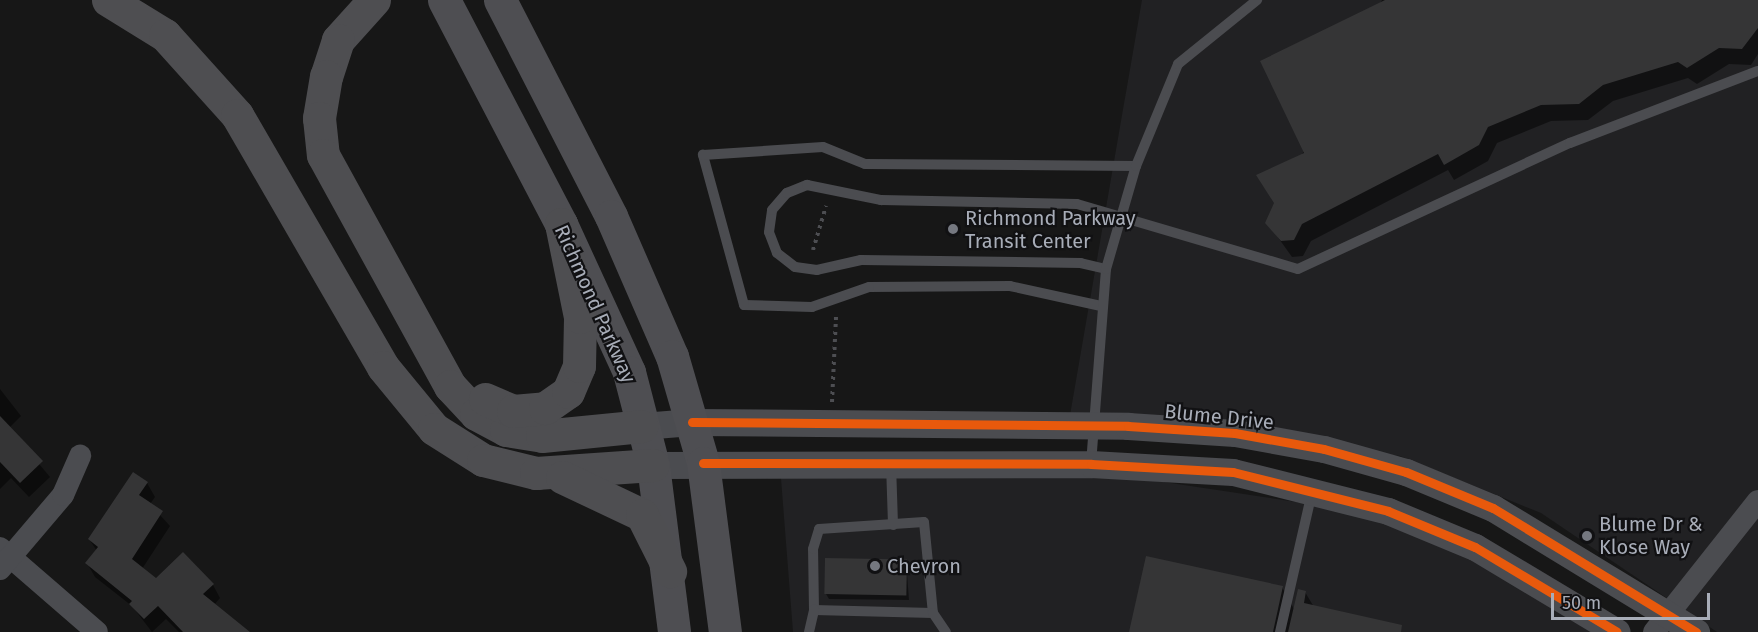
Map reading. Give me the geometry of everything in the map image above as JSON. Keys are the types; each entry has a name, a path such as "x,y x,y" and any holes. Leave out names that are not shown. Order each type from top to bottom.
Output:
{"highway":[{"path":"108,0 165,35 237,115 410,405 434,429 483,460 558,474 642,515 670,571"},
{"path":"374,0 338,40 326,76 319,118 323,155 438,360 450,386 476,414 506,430 542,436 642,426"},
{"name":"Richmond Parkway","path":"444,0 561,224 629,372 653,465 670,571 674,632"},
{"path":"505,10 649,296 692,422 703,463 725,632"},
{"path":"438,360 487,400 513,411 545,408 568,392 579,366 580,317 561,224"},
{"path":"558,474 653,465"}],"street":[{"name":"Blume Drive","path":"642,426 692,422 1091,425 1235,433 1406,472 1493,508 1660,623 1696,632"},
{"path":"80,456 63,495 3,558 97,632"},
{"path":"653,465 703,463 1091,464 1233,472 1313,489 1388,511 1475,548 1617,632"},
{"path":"1660,623 1758,501"}],"lane":[{"path":"1091,464 1091,425 1106,269 1119,217 1136,165 1178,64 1257,0"},
{"path":"1106,269 1081,263 861,260 817,270 786,260 769,232 772,210 787,193 807,185 881,200 1077,204 1298,269 1570,143 1758,71"},
{"path":"1101,306 1033,294 1010,286 869,287 812,307 744,305 703,155 823,147 865,164 1136,165"},
{"path":"891,463 893,525"},
{"path":"1280,632 1313,489"},
{"path":"809,632 814,610 813,549 819,529 924,522 933,613 946,632"},
{"path":"814,610 933,613"}],"path":[{"path":"813,250 826,206"},
{"path":"831,424 836,316"}],"shaded area":[{"path":"1142,0 1758,0 1758,632 1717,632 1541,513 1400,456 1070,415"},
{"path":"780,466 1091,471 1356,511 1436,539 1601,632 793,632"}],"building":[{"path":"1385,0 1758,0 1758,28 1742,49 1719,48 1687,68 1678,62 1603,85 1579,104 1541,105 1488,127 1479,145 1444,165 1438,154 1302,224 1294,240 1281,241 1265,223 1274,203 1256,175 1304,153 1260,61"},
{"path":"0,416 43,461 20,483 0,462"},
{"path":"133,472 148,482 139,495 163,511 132,559 156,578 183,552 214,584 203,594 250,632 183,632 158,606 144,619 129,604 132,601 85,563 98,547 88,539"},
{"path":"1146,556 1283,586 1273,632 1129,632"},
{"path":"825,558 907,559 906,595 824,594"},
{"path":"1298,589 1306,591 1304,603 1402,625 1401,632 1288,632"}],"cycle path":[{"path":"692,422 1128,426 1235,433 1324,449 1406,472 1493,508 1696,632"},
{"path":"703,463 1091,464 1233,472 1388,511 1475,547 1617,632"}],"place":[{"name":"Richmond Parkway Transit Center","path":"953,229"},
{"name":"Blume Dr & Klose Way","path":"1587,536"},
{"name":"Chevron","path":"875,566"}]}
